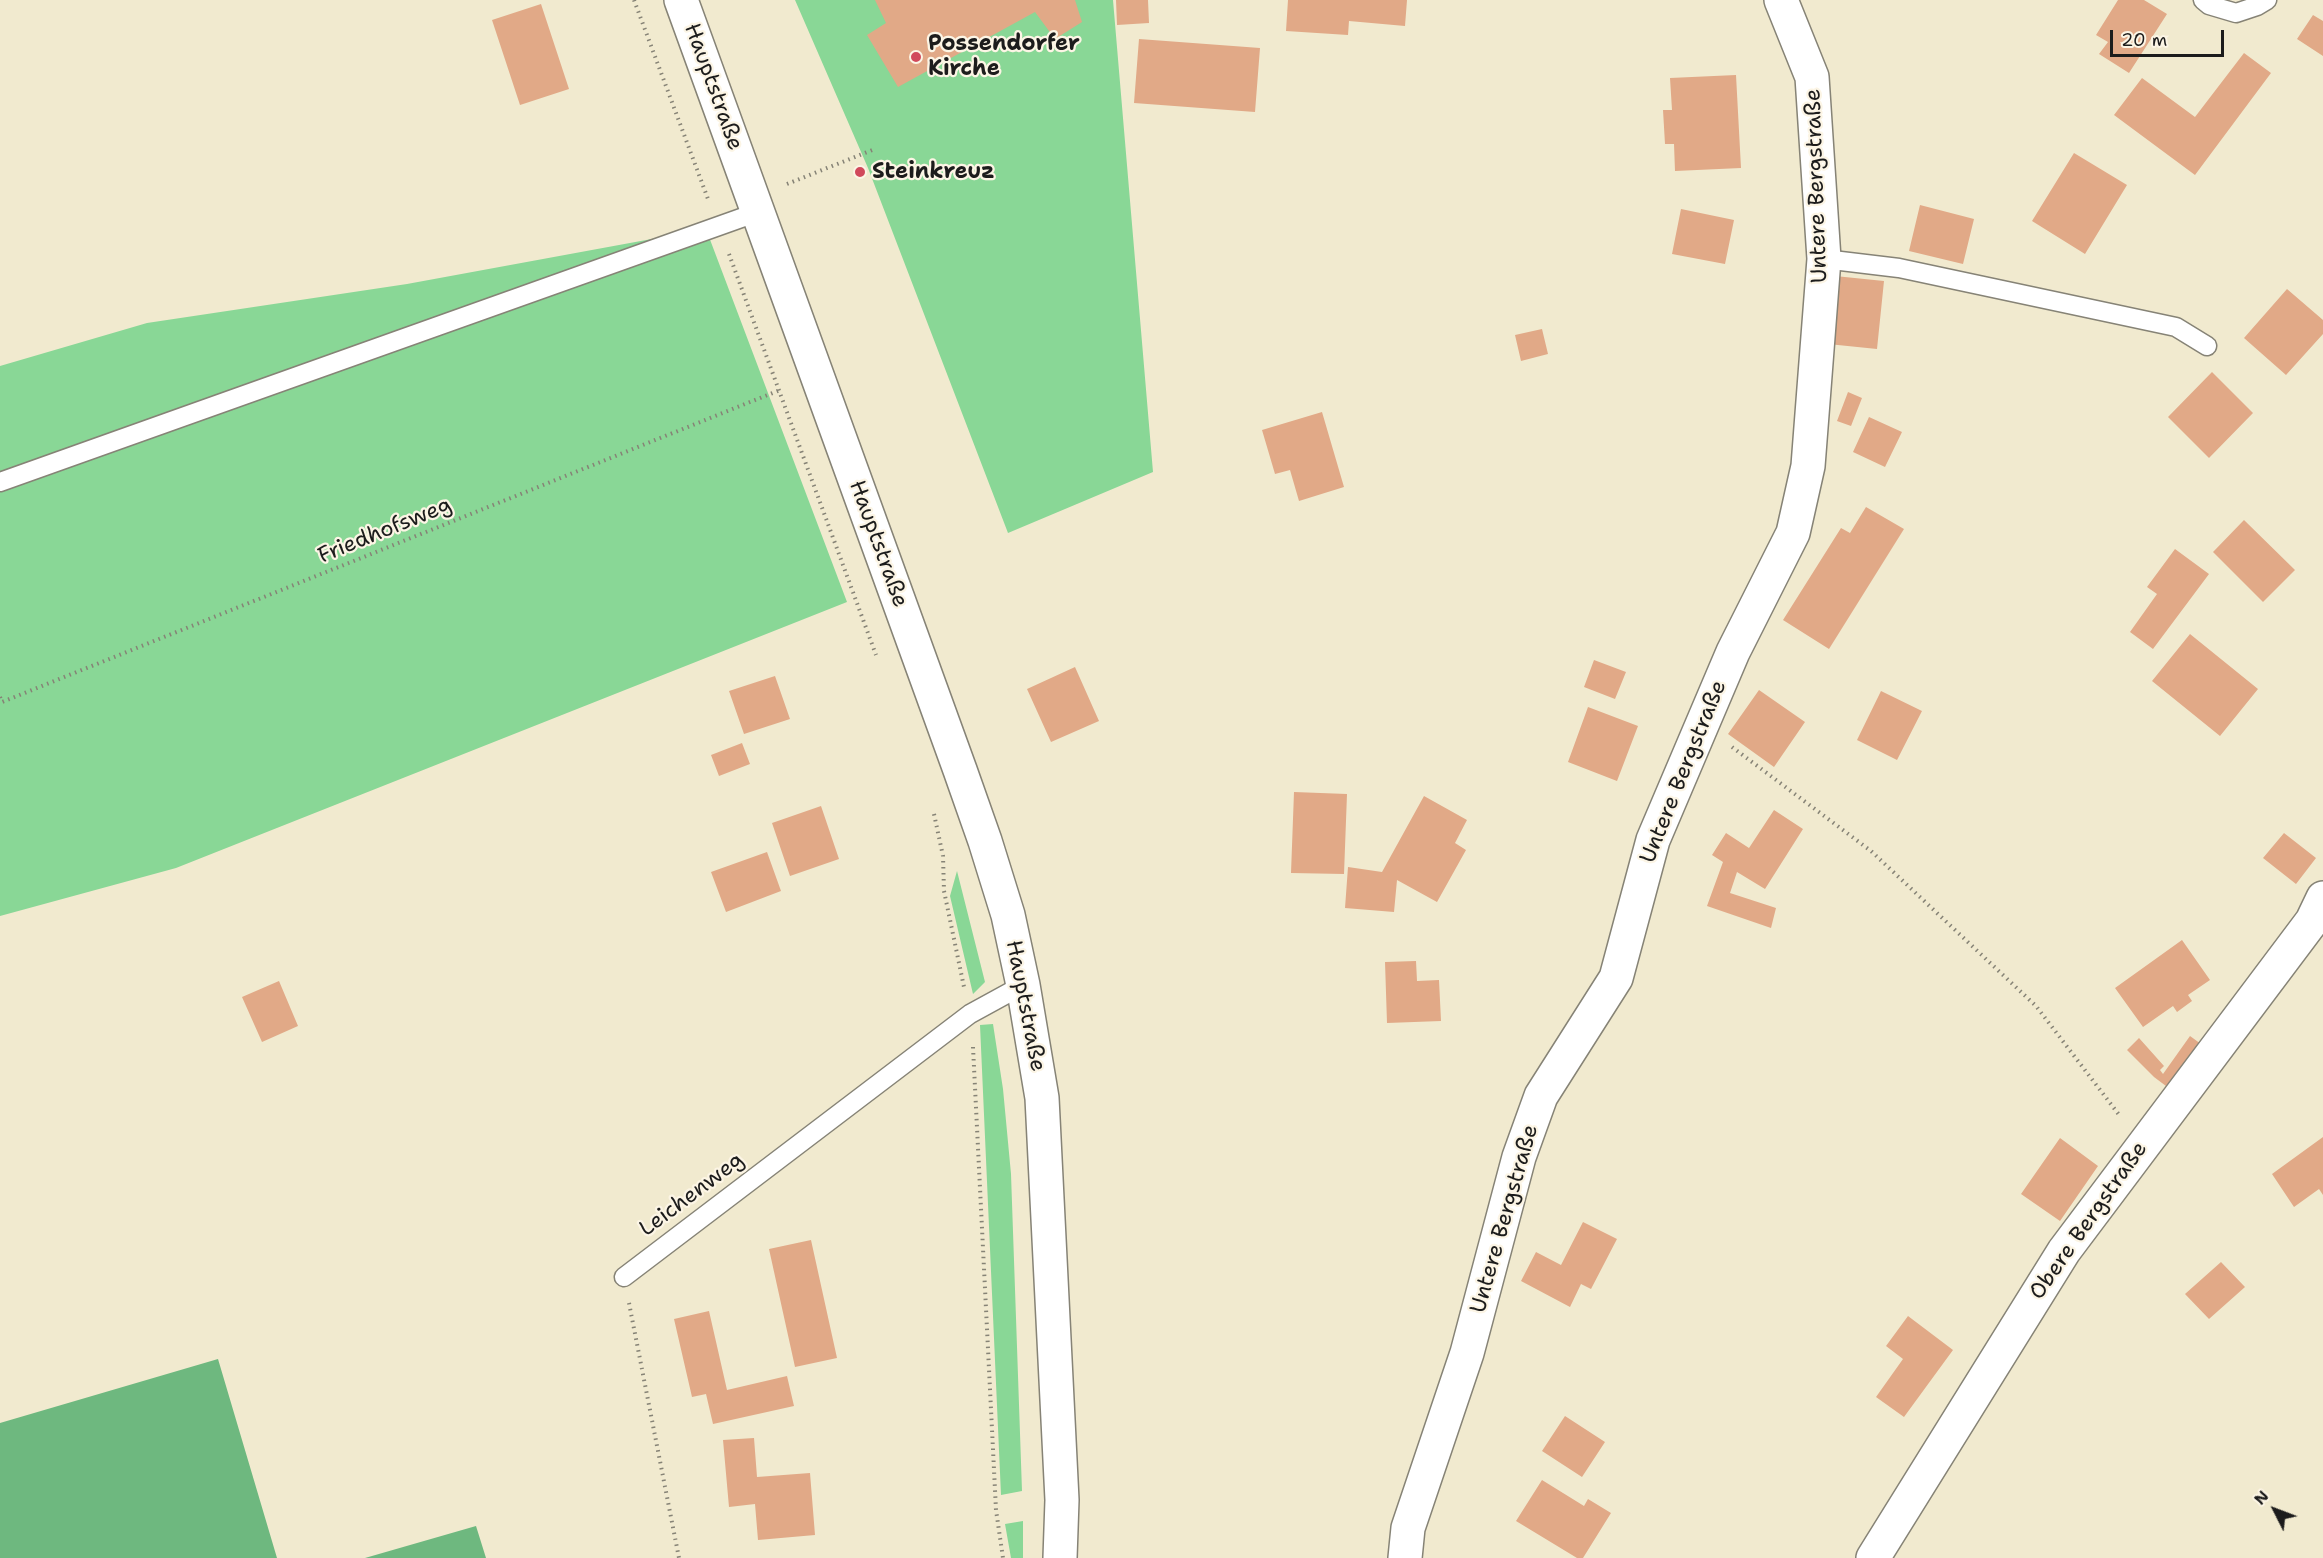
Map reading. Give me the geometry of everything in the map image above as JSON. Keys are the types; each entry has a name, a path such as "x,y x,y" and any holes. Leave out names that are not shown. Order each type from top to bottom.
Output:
{"street":[{"name":"Hauptstraße","path":"681,0 985,841 1008,915 1023,985 1042,1098 1062,1500 1060,1558"},
{"name":"Untere Bergstraße","path":"1405,1558 1408,1528 1467,1353 1519,1157 1541,1096 1616,978 1653,840 1733,652 1793,533 1808,465 1824,259 1812,77 1781,0"},
{"name":"Obere Bergstraße","path":"1873,1558 2064,1251 2312,921 2323,898"}],"lane":[{"path":"2204,0 2209,5 2236,13 2257,6 2266,0"},
{"path":"0,482 718,225 755,205"},
{"path":"1824,259 1899,268 2176,327 2207,346"},
{"name":"Leichenweg","path":"624,1276 970,1014 1023,985"}],"path":[{"path":"634,0 877,657"},
{"path":"755,205 875,149"},
{"name":"Friedhofsweg","path":"0,697 2,702 780,390"},
{"path":"1701,724 1871,851 2036,1006 2142,1145"},
{"path":"934,813 943,856 944,891 970,1014 996,1510 1003,1558"},
{"path":"624,1276 679,1558"}],"green space":[{"path":"795,0 1113,0 1153,472 1008,533 868,168"},
{"path":"706,229 847,602 176,868 0,916 0,366 147,323 407,284"},
{"path":"957,871 985,982 973,994 950,896"},
{"path":"993,1024 1003,1089 1011,1174 1022,1491 1001,1495 980,1025"},
{"path":"218,1359 277,1558 0,1558 0,1423"},
{"path":"1023,1521 1023,1558 1011,1558 1005,1524"},
{"path":"476,1526 486,1558 365,1558"}],"building":[{"name":"Possendorfer Kirche","path":"875,0 1075,0 1082,22 1055,39 1035,12 898,87 867,35 886,23"},
{"path":"1116,0 1148,0 1149,23 1117,25"},
{"path":"1288,0 1407,0 1405,26 1349,21 1348,35 1286,31"},
{"path":"2118,0 2144,0 2167,14 2129,73 2099,54 2108,42 2096,35"},
{"path":"541,4 569,89 520,105 492,20"},
{"path":"2313,15 2323,21 2323,56 2297,39"},
{"path":"1139,39 1260,48 1255,112 1134,103"},
{"path":"2244,53 2271,73 2195,175 2114,115 2142,78 2195,117"},
{"path":"1736,75 1741,168 1675,171 1674,144 1665,144 1663,110 1672,110 1670,78"},
{"path":"2074,153 2127,185 2085,254 2032,221"},
{"path":"1920,205 1974,219 1963,264 1909,251"},
{"path":"1681,209 1734,220 1725,264 1672,254"},
{"path":"1835,276 1884,281 1877,349 1828,344"},
{"path":"2287,289 2323,320 2323,334 2286,375 2244,338"},
{"path":"1542,329 1548,354 1521,361 1515,335"},
{"path":"2212,372 2253,413 2209,458 2168,417"},
{"path":"1848,392 1862,398 1851,426 1837,421"},
{"path":"1322,412 1344,487 1299,501 1290,470 1275,474 1262,430"},
{"path":"1869,417 1902,432 1885,467 1853,452"},
{"path":"1866,507 1904,529 1829,649 1783,620 1841,528 1850,533"},
{"path":"2244,520 2295,570 2263,602 2213,552"},
{"path":"2175,549 2209,574 2153,649 2130,632 2157,594 2147,587"},
{"path":"2190,634 2258,689 2220,736 2152,681"},
{"path":"1594,660 1626,672 1615,699 1584,687"},
{"path":"1075,667 1099,721 1051,742 1027,689"},
{"path":"775,676 790,719 744,734 729,691"},
{"path":"1759,690 1805,722 1774,767 1728,734"},
{"path":"1881,691 1922,711 1897,760 1857,740"},
{"path":"1588,707 1638,726 1617,781 1568,762"},
{"path":"742,743 750,764 719,776 711,755"},
{"path":"1294,792 1347,794 1344,874 1291,873"},
{"path":"1424,796 1467,820 1455,843 1466,850 1437,902 1397,880 1394,912 1345,908 1348,867 1382,872"},
{"path":"821,806 839,859 790,876 772,823"},
{"path":"1774,810 1803,829 1765,889 1737,872 1730,893 1776,908 1771,928 1707,906 1723,862 1712,855 1726,833 1749,848"},
{"path":"2284,833 2316,858 2296,884 2263,858"},
{"path":"767,852 781,891 726,912 711,872"},
{"path":"2182,940 2210,980 2188,995 2192,1001 2177,1012 2173,1006 2143,1027 2115,988"},
{"path":"1416,961 1417,981 1439,980 1441,1021 1387,1023 1385,962"},
{"path":"279,981 298,1026 262,1042 242,997"},
{"path":"2190,1036 2201,1044 2170,1089 2154,1077 2127,1050 2139,1038 2164,1066 2160,1070 2163,1074"},
{"path":"2323,1137 2323,1195 2319,1189 2294,1207 2272,1174"},
{"path":"2060,1138 2098,1166 2060,1221 2021,1194"},
{"path":"1583,1222 1617,1239 1591,1289 1581,1284 1570,1307 1521,1281 1536,1252 1561,1265"},
{"path":"811,1240 837,1358 795,1367 769,1249"},
{"path":"2221,1262 2245,1287 2209,1319 2185,1294"},
{"path":"709,1311 727,1390 787,1376 794,1406 713,1424 706,1394 692,1397 674,1319"},
{"path":"1908,1316 1953,1350 1904,1417 1876,1397 1903,1359 1886,1346"},
{"path":"1565,1416 1605,1442 1582,1477 1542,1451"},
{"path":"754,1438 757,1477 810,1473 815,1535 758,1540 755,1504 729,1507 723,1440"},
{"path":"1542,1480 1584,1506 1588,1499 1611,1513 1583,1558 1577,1558 1516,1521"}],"place":[{"name":"Possendorfer Kirche","path":"916,57"},
{"name":"Steinkreuz","path":"860,172"}]}
